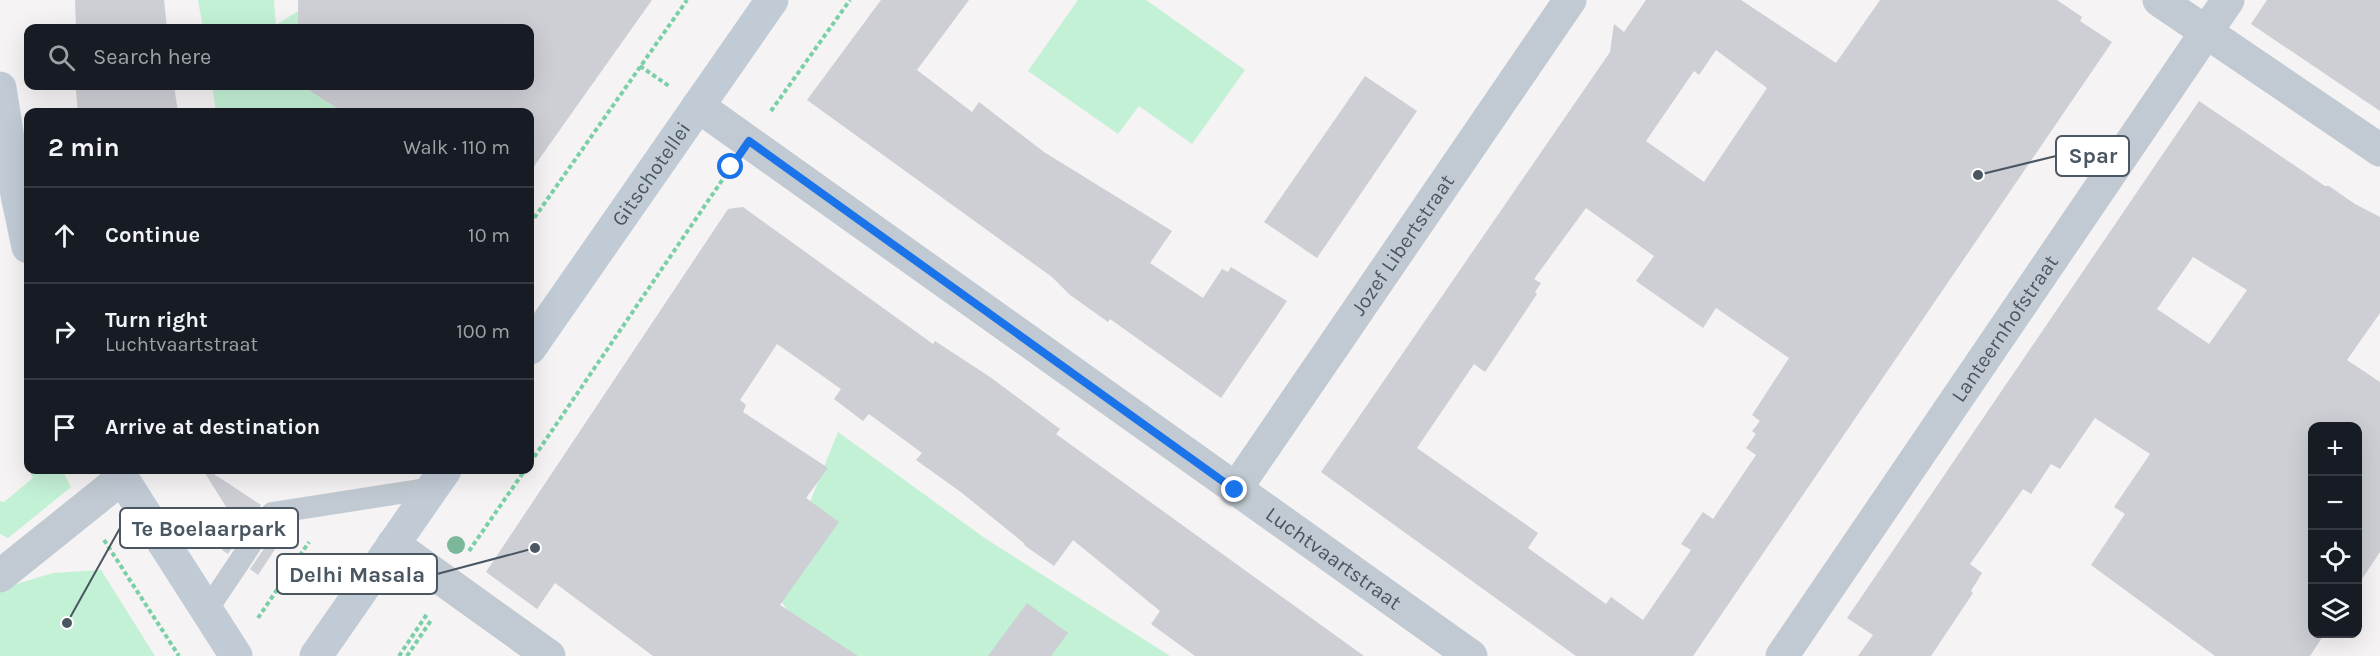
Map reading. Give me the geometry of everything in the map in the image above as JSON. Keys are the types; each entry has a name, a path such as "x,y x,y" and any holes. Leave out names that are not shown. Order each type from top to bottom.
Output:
{"street":[{"name":"Gitschotellei","path":"534,342 772,0"},
{"name":"Jozef Libertstraat","path":"1235,490 1570,0"},
{"path":"2159,0 2380,150"},
{"name":"Lanteernhofstraat","path":"1782,656 2228,0"},
{"path":"0,88 16,195 24,230"},
{"name":"Luchtvaartstraat","path":"698,106 1471,656"},
{"path":"0,576 84,509 119,474 235,655"},
{"path":"316,656 438,479"},
{"path":"393,544 549,656"}],"lane":[{"path":"207,610 272,513 336,502 438,479"}],"path":[{"path":"534,218 687,0"},
{"path":"534,457 749,141 850,0"},
{"path":"399,656 522,474"},
{"path":"235,655 336,502"},
{"path":"84,509 179,656"}],"green space":[{"path":"198,0 274,0 276,24 202,24"},
{"path":"1078,0 1146,0 1245,70 1192,144 1139,106 1118,134 1028,71"},
{"path":"298,11 298,24 278,24"},
{"path":"213,90 308,90 337,108 215,108"},
{"path":"838,432 986,539 1170,656 822,656 774,592"},
{"path":"31,474 64,474 71,487 8,538 0,534 0,501 4,502 33,478"},
{"path":"101,570 155,656 0,656 0,589 53,573"}],"building":[{"path":"75,0 164,0 167,24 76,24"},
{"path":"298,0 652,0 534,166 534,108 337,108 308,90 534,90 534,24 298,24"},
{"path":"881,0 969,0 917,70 972,112 979,102 1044,152 1172,231 1150,263 1203,298 1222,269 1228,272 1231,267 1287,301 1221,398 1110,319 1108,322 1070,295 1052,277 807,100"},
{"path":"1646,0 1741,0 1836,63 1880,0 2057,0 2082,17 2080,21 2112,42 1693,656 1576,656 1321,472 1610,52 1614,24 1624,32","holes":["1716,50 1767,88 1704,182 1646,141 1694,71 1699,75","1586,208 1654,256 1636,281 1703,328 1716,308 1789,358 1752,415 1760,421 1752,431 1756,434 1746,448 1756,455 1713,519 1703,512 1681,544 1691,550 1643,620 1611,597 1606,604 1528,548 1538,533 1417,448 1474,364 1485,372 1537,294 1535,292 1541,283 1534,279"]},
{"path":"2267,0 2380,0 2380,111 2251,24"},
{"path":"1365,76 1417,111 1317,258 1264,222"},
{"path":"175,90 177,108 78,108 76,91"},
{"path":"2199,101 2325,186 2329,186 2355,204 2380,217 2380,313 2347,360 2380,382 2380,552 2362,579 2362,422 2308,422 2308,638 2322,638 2310,656 2215,656 2091,565 2125,514 2114,507 2150,454 2095,418 2060,469 2051,464 2031,494 2023,489 1970,564 1982,573 1971,591 1973,593 1931,656 1858,656 1873,635 1847,618","holes":["2193,257 2247,290 2209,344 2157,309"]},
{"path":"743,207 933,344 935,341 990,377 1060,429 1056,434 1364,656 1195,656 1151,624 1160,611 1073,540 1054,566 1024,545 962,493 916,460 922,453 869,414 863,421 834,399 841,389 777,344 740,400 746,405 743,412 828,468 806,498 839,522 780,605 858,656 653,656 555,583 537,609 486,572 728,209"},
{"path":"206,474 214,474 261,505 228,554 222,550 238,526"},
{"path":"280,525 291,525 258,575 250,569"},
{"path":"1027,603 1068,633 1051,656 988,656"}],"place":[{"name":"Spar","path":"1978,175"},
{"name":"Delhi Masala","path":"535,548"},
{"name":"Te Boelaarpark","path":"67,623"}],"route":[{"path":"731,167 749,141 1235,490"}]}
